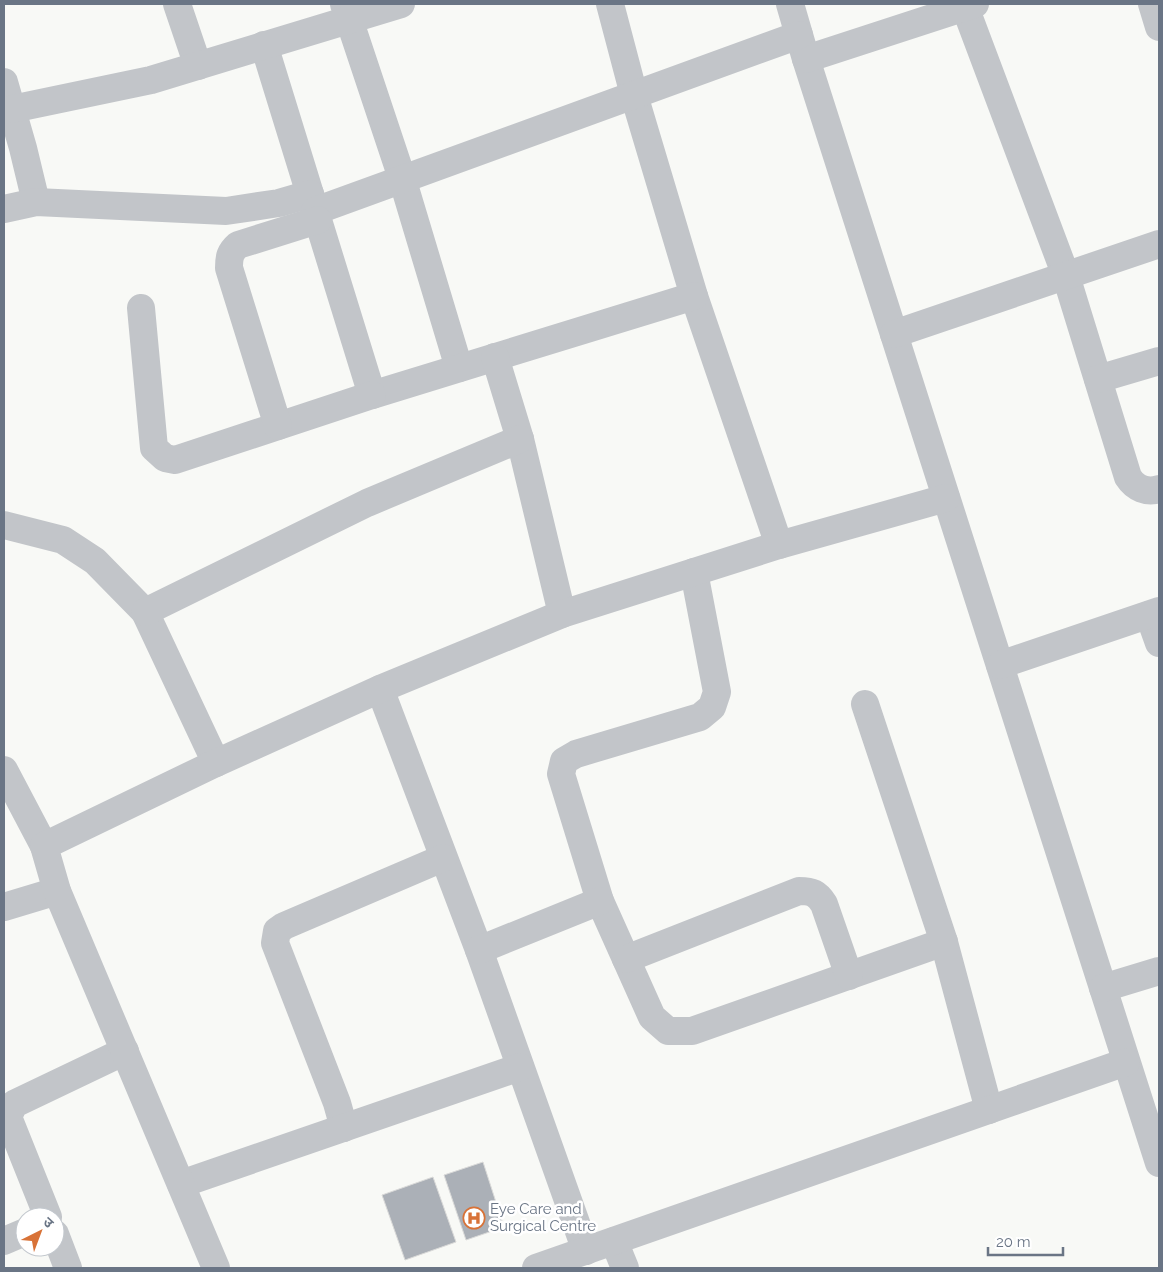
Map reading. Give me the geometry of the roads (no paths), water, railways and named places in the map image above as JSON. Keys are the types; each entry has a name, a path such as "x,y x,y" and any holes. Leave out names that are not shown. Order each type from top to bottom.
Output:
{"street":[{"path":"177,4 198,66"},
{"path":"12,109 151,80 264,45 346,11 400,4"},
{"path":"610,4 634,95 694,296 779,545"},
{"path":"790,4 1159,1163"},
{"path":"1152,4 1159,27"},
{"path":"278,426 229,268 231,250 238,245 314,208 634,95 803,47 970,5 1066,276 1128,478 1133,485 1143,489 1154,490 1159,488"},
{"path":"346,11 402,178 459,368"},
{"path":"264,45 372,395"},
{"path":"4,82 36,202"},
{"path":"4,209 36,202 226,211 280,203 314,208"},
{"path":"894,334 1159,244"},
{"path":"141,308 154,448 165,458 175,460 372,395 694,296"},
{"path":"494,357 520,439 562,614"},
{"path":"1098,379 1159,361"},
{"path":"145,612 367,503 520,439"},
{"path":"44,846 216,762 380,689 562,614 779,545 946,498"},
{"path":"4,525 63,540 95,561 145,612 216,762"},
{"path":"694,572 717,692 712,707 700,717 576,754 564,761 561,774 600,901 652,1017 668,1031 692,1031 944,942"},
{"path":"1000,665 1154,613 1159,643"},
{"path":"380,689 479,950 586,1251"},
{"path":"865,704 944,942 989,1110"},
{"path":"4,770 44,846 57,891 216,1268"},
{"path":"344,1128 337,1103 275,943 277,931 284,926 443,858"},
{"path":"4,907 57,891"},
{"path":"626,959 799,891 810,891 817,894 824,904 849,976"},
{"path":"479,950 600,901"},
{"path":"1103,988 1159,971"},
{"path":"44,1207 8,1117 9,1104 125,1051"},
{"path":"536,1268 1126,1062"},
{"path":"181,1184 520,1067"},
{"path":"614,1241 624,1268"}],"place":[{"name":"Eye Care and Surgical Centre","path":"474,1218"}]}
